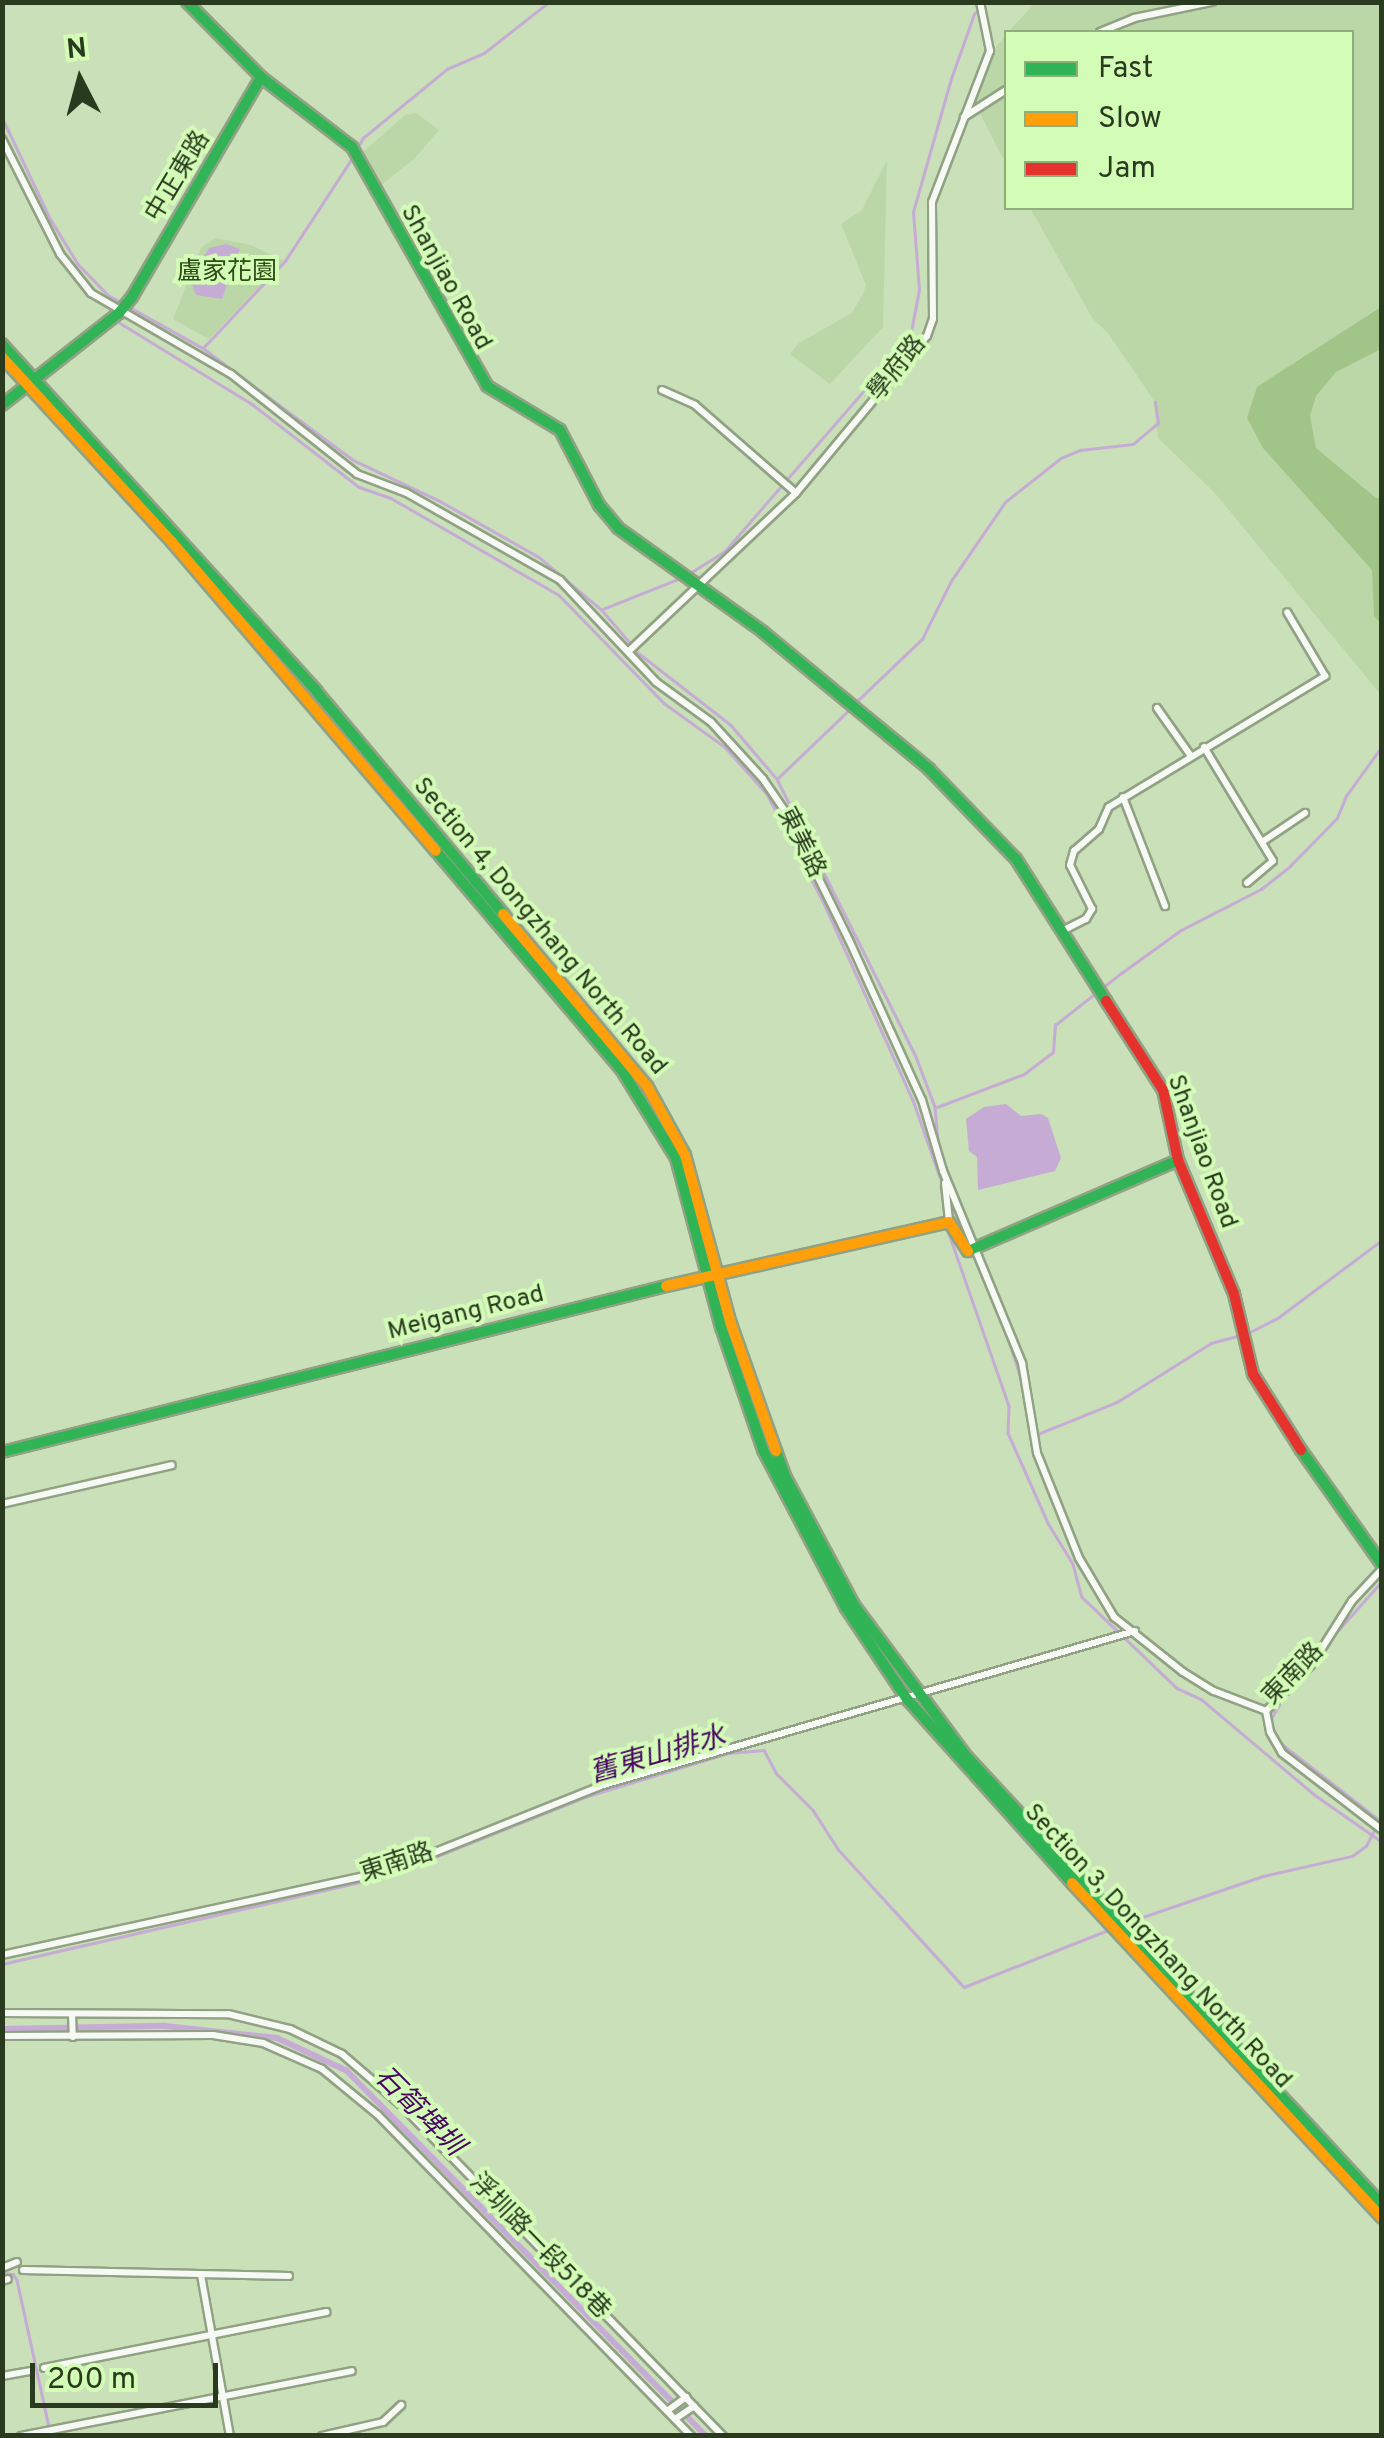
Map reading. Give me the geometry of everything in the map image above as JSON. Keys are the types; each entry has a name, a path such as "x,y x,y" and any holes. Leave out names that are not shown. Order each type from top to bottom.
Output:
{"street":[{"name":"Shanjiao Road","path":"187,2 261,77 354,150 476,374 487,386 560,430 605,514 628,538 763,632 929,769 1016,859 1163,1090 1178,1160 1234,1294 1253,1374 1382,1567"},
{"name":"學府路","path":"629,651 695,584 796,493 927,336 933,319 929,213 990,52 980,2"},
{"path":"1105,30 1134,18 1212,2"},
{"name":"中正東路","path":"119,312 132,297 261,77"},
{"path":"962,118 1004,91"},
{"name":"東美路","path":"2,139 60,254 90,292 232,374 357,474 406,493 560,580 656,682 738,748 776,796 849,940 922,1100 943,1172"},
{"path":"2,404 119,312"},
{"path":"2,344 33,381"},
{"path":"2,358 33,381"},
{"name":"Section 4, Dongzhang North Road","path":"33,381 486,900 652,1113 676,1158 763,1450 787,1504 846,1608 912,1697"},
{"path":"662,390 696,405 796,493"},
{"path":"1062,931 1086,919 1092,909 1072,870 1074,851 1099,828 1109,807 1326,676 1287,612"},
{"path":"1158,708 1191,756"},
{"path":"1204,747 1272,864 1246,883"},
{"path":"1123,797 1165,906"},
{"path":"1262,842 1304,813"},
{"path":"943,1172 945,1222 966,1252 1178,1160"},
{"name":"東南路","path":"943,1172 1022,1363 1035,1434 1079,1558 1114,1617 1136,1630 1198,1682 1249,1708 1266,1711 1312,1664 1352,1602 1382,1567"},
{"name":"Meigang Road","path":"2,1452 945,1222"},
{"path":"2,1504 172,1465"},
{"name":"東南路","path":"2,1955 388,1870 600,1786 1136,1630"},
{"name":"Section 3, Dongzhang North Road","path":"912,1697 1382,2205"},
{"name":"Section 3, Dongzhang North Road","path":"912,1697 984,1788 1382,2218"},
{"path":"1266,1711 1270,1732 1282,1753 1382,1830"},
{"name":"浮圳路一段518巷","path":"2,2013 228,2014 290,2030 356,2062 722,2436"},
{"path":"72,2014 73,2037"},
{"path":"2,2036 212,2034 262,2043 322,2070 378,2115 691,2436"},
{"path":"2,2268 17,2262"},
{"path":"23,2270 289,2276"},
{"path":"201,2275 230,2436"},
{"path":"44,2368 326,2312"},
{"path":"2,2376 30,2371"},
{"path":"21,2436 352,2371"},
{"path":"667,2411 686,2397"},
{"path":"322,2436 383,2422 401,2405"},
{"path":"676,2419 694,2406"}],"green space":[{"path":"1035,3 1381,3 1381,695 1214,492 1158,438 1153,399 1108,333 1093,319 1031,210 1354,210 1354,30 1010,30"},
{"path":"1004,37 1004,160 974,102 996,47"},
{"path":"416,113 439,130 414,159 380,186 363,152 405,115"},
{"path":"887,160 883,327 830,384 790,354 799,343 852,313 863,294 866,285 841,224 862,210"},
{"name":"盧家花園","path":"215,238 251,245 284,261 209,339 173,319 201,248"},
{"path":"1381,307 1381,349 1336,372 1316,396 1310,416 1316,448 1376,498 1381,498 1381,624 1374,616 1372,570 1263,448 1247,418 1257,387"}],"shaded area":[{"path":"226,244 240,249 222,299 196,295 190,280 209,248"},
{"path":"1006,1104 1021,1116 1041,1114 1048,1118 1061,1158 1055,1171 978,1190 977,1157 969,1151 966,1119 984,1107"}],"waterway":[{"path":"357,148 363,138 447,69 484,53 549,2"},
{"path":"690,573 724,552 910,337 919,290 913,212 951,79 974,14 985,2"},
{"path":"2,117 51,220 78,264 108,295 203,348 353,460 440,501 539,557 602,610 631,644"},
{"path":"203,348 285,261 354,155"},
{"path":"120,323 252,404 359,487 391,498 559,595 664,703 725,747 767,794 823,901 913,1100 940,1177"},
{"path":"855,703 922,639 951,581 1005,502 1061,458 1080,450 1133,444 1158,423 1155,402"},
{"path":"603,609 683,577"},
{"path":"636,651 731,725 777,779 915,1054 935,1107 938,1142"},
{"path":"777,779 850,709"},
{"path":"937,1107 1024,1074 1053,1052 1055,1025 1120,974 1181,930 1261,889 1290,866 1337,818 1346,796 1382,746"},
{"path":"940,1170 943,1187"},
{"path":"941,1185 945,1217"},
{"path":"949,1199 970,1246"},
{"path":"946,1225 1009,1406 1008,1433 1048,1523 1073,1564 1082,1597 1177,1688 1201,1699 1315,1795 1382,1842"},
{"path":"1248,1333 1279,1317 1382,1240"},
{"path":"1006,1332 1021,1378 1029,1425"},
{"path":"1038,1434 1117,1402 1211,1343 1240,1335"},
{"path":"1333,1636 1382,1581"},
{"path":"1273,1730 1271,1718 1284,1697"},
{"path":"1278,1741 1382,1822"},
{"name":"舊東山排水","path":"2,1964 387,1876 588,1796 729,1753 764,1750 776,1773 813,1810 838,1849 964,1987 1108,1930"},
{"name":"舊東山排水","path":"1125,1923 1263,1876 1352,1856 1366,1846 1379,1820"},
{"name":"石筍埤圳","path":"2,2029 165,2026 277,2038 347,2071 706,2436"},
{"path":"2,2273 13,2274 17,2280 51,2436"}],"traffic: fast":[{"path":"187,2 261,77 352,147 487,386 560,430 599,505 618,528 763,632 929,769 1016,859 1106,1001"},
{"path":"2,405 119,313 132,297 261,77"},
{"path":"2,344 317,692 503,914"},
{"path":"436,851 621,1069 676,1158 721,1327 763,1450 846,1608 907,1699 1072,1883"},
{"path":"968,1251 1178,1160"},
{"path":"2,1452 666,1286"},
{"path":"1301,1450 1382,1565"},
{"path":"776,1451 786,1478 854,1605 967,1757 1382,2205"}],"traffic: slow":[{"path":"2,357 172,542 436,851"},
{"path":"503,914 647,1086 685,1155 731,1324 776,1451"},
{"path":"666,1286 949,1222 968,1251"},
{"path":"1072,1883 1382,2218"}],"traffic: jam":[{"path":"1106,1001 1163,1090 1178,1160 1234,1294 1253,1374 1301,1450"}]}
